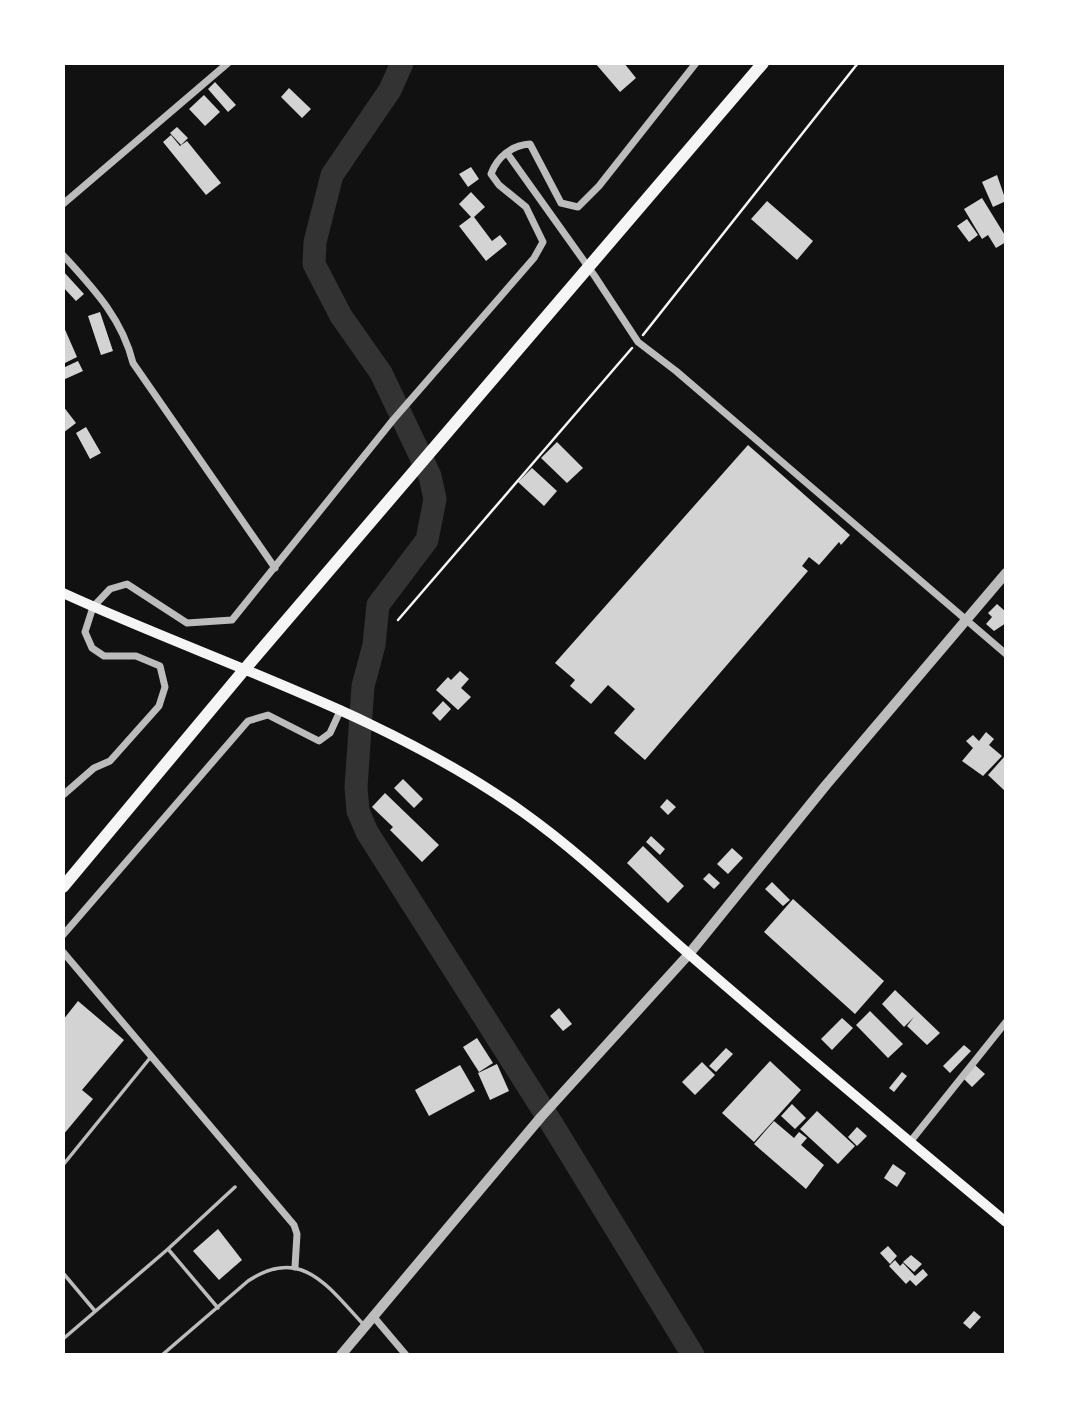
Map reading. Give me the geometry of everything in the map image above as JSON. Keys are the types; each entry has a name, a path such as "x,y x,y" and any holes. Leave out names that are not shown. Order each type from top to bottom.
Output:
{"highway":[{"path":"63,887 244,670 763,63"}],"main road":[{"path":"63,593 341,709 442,761 523,812 583,859 689,954 1006,1222"}],"street":[{"path":"63,204 228,63"},
{"path":"63,795 94,768 110,761 159,706 165,687 160,666 136,656 104,656 92,648 85,632 93,607 110,589 127,584 187,622 232,620 416,392 534,258 543,242 526,207 499,185 491,174 495,162 519,144 530,144 561,203 578,207 599,186 696,63"},
{"path":"507,153 638,342 676,371 1006,654"},
{"path":"63,255 106,303 127,340 133,363 275,568"},
{"path":"341,1355 541,1117 689,954 1006,573"},
{"path":"63,935 248,721 268,715 319,741 330,733 341,709"},
{"path":"63,952 294,1225 297,1234 295,1267"},
{"path":"909,1142 1006,1022"},
{"path":"373,1317 406,1355"}],"lane":[{"path":"63,1165 152,1056"},
{"path":"63,1339 235,1187"},
{"path":"168,1249 218,1308"},
{"path":"162,1355 259,1274 295,1267 315,1275 365,1326"},
{"path":"63,1273 95,1311"}],"path":[{"path":"398,620 638,342 858,63"}],"building":[{"path":"595,63 624,63 636,78 620,92"},
{"path":"215,82 236,105 228,112 208,89"},
{"path":"289,88 311,109 302,118 281,97"},
{"path":"204,95 220,112 205,126 189,109"},
{"path":"177,127 188,138 181,145 170,133"},
{"path":"171,135 180,146 187,141 221,183 206,195 163,142"},
{"path":"471,167 479,179 468,187 459,174"},
{"path":"997,175 1006,201 993,207 982,182"},
{"path":"471,192 485,207 474,217 492,241 500,235 507,244 486,261 459,226 471,217 459,204"},
{"path":"982,198 1006,237 1006,242 996,248 988,235 982,239 964,209"},
{"path":"767,201 813,241 797,260 751,219"},
{"path":"967,219 978,235 969,242 957,226"},
{"path":"63,271 84,294 76,301 63,287"},
{"path":"100,312 113,351 101,355 88,316"},
{"path":"63,325 77,357 63,364"},
{"path":"78,361 83,371 63,380 63,368"},
{"path":"63,406 76,423 63,433"},
{"path":"86,427 101,453 90,459 76,433"},
{"path":"557,442 583,468 567,483 541,458"},
{"path":"748,445 850,535 841,545 839,542 819,565 809,557 802,566 808,571 645,760 614,733 635,709 608,685 591,704 570,686 575,680 555,663"},
{"path":"532,468 557,491 544,506 518,482"},
{"path":"997,604 1006,612 1006,623 994,631 986,624 992,617 988,613"},
{"path":"460,671 469,679 461,688 471,697 458,710 436,690 448,677 451,680"},
{"path":"443,701 451,709 440,721 432,713"},
{"path":"986,732 994,739 989,745 1002,756 983,776 962,761 973,748 966,741 973,735 979,741"},
{"path":"1004,757 1006,759 1006,792 988,775"},
{"path":"403,779 423,799 414,808 394,788"},
{"path":"385,793 439,845 422,862 390,830 393,827 372,807"},
{"path":"667,799 676,807 668,815 660,807"},
{"path":"651,836 665,849 660,855 646,842"},
{"path":"643,846 684,886 668,903 627,863"},
{"path":"732,848 743,858 728,874 717,864"},
{"path":"709,873 720,883 714,889 703,879"},
{"path":"772,882 790,900 783,906 765,889"},
{"path":"793,899 884,981 855,1014 764,932"},
{"path":"895,990 940,1033 927,1045 907,1026 914,1017 904,1027 882,1004"},
{"path":"78,1001 124,1040 82,1090 93,1099 63,1135 63,1020"},
{"path":"559,1008 572,1024 563,1031 550,1016"},
{"path":"870,1011 903,1044 888,1058 856,1025"},
{"path":"842,1018 853,1028 832,1050 821,1039"},
{"path":"477,1038 493,1063 479,1072 463,1047"},
{"path":"964,1045 971,1051 950,1073 943,1066"},
{"path":"726,1048 733,1054 716,1072 709,1066"},
{"path":"770,1061 801,1090 754,1142 722,1113"},
{"path":"702,1062 715,1075 695,1095 682,1082"},
{"path":"497,1064 509,1091 490,1100 478,1073"},
{"path":"460,1065 475,1091 429,1116 415,1090"},
{"path":"975,1065 985,1074 972,1087 963,1078"},
{"path":"902,1072 907,1076 894,1092 889,1088"},
{"path":"792,1104 806,1118 795,1129 781,1116"},
{"path":"817,1111 855,1146 838,1164 800,1129"},
{"path":"774,1121 794,1138 799,1132 807,1138 801,1145 824,1165 806,1189 754,1144"},
{"path":"857,1127 867,1136 857,1146 848,1137"},
{"path":"893,1164 906,1173 897,1187 884,1178"},
{"path":"218,1229 242,1260 219,1280 193,1251"},
{"path":"888,1246 897,1256 890,1264 880,1253"},
{"path":"911,1255 922,1264 914,1272 903,1262"},
{"path":"895,1260 900,1266 903,1263 915,1276 923,1269 928,1275 916,1286 910,1280 906,1284 889,1266"},
{"path":"974,1311 981,1317 970,1329 963,1323"}],"waterway":[{"path":"402,63 390,90 332,175 315,242 314,264 341,316 381,373 430,476 435,499 427,540 378,605 374,645 363,686 356,787 358,811 367,832 552,1124 693,1355"}]}
